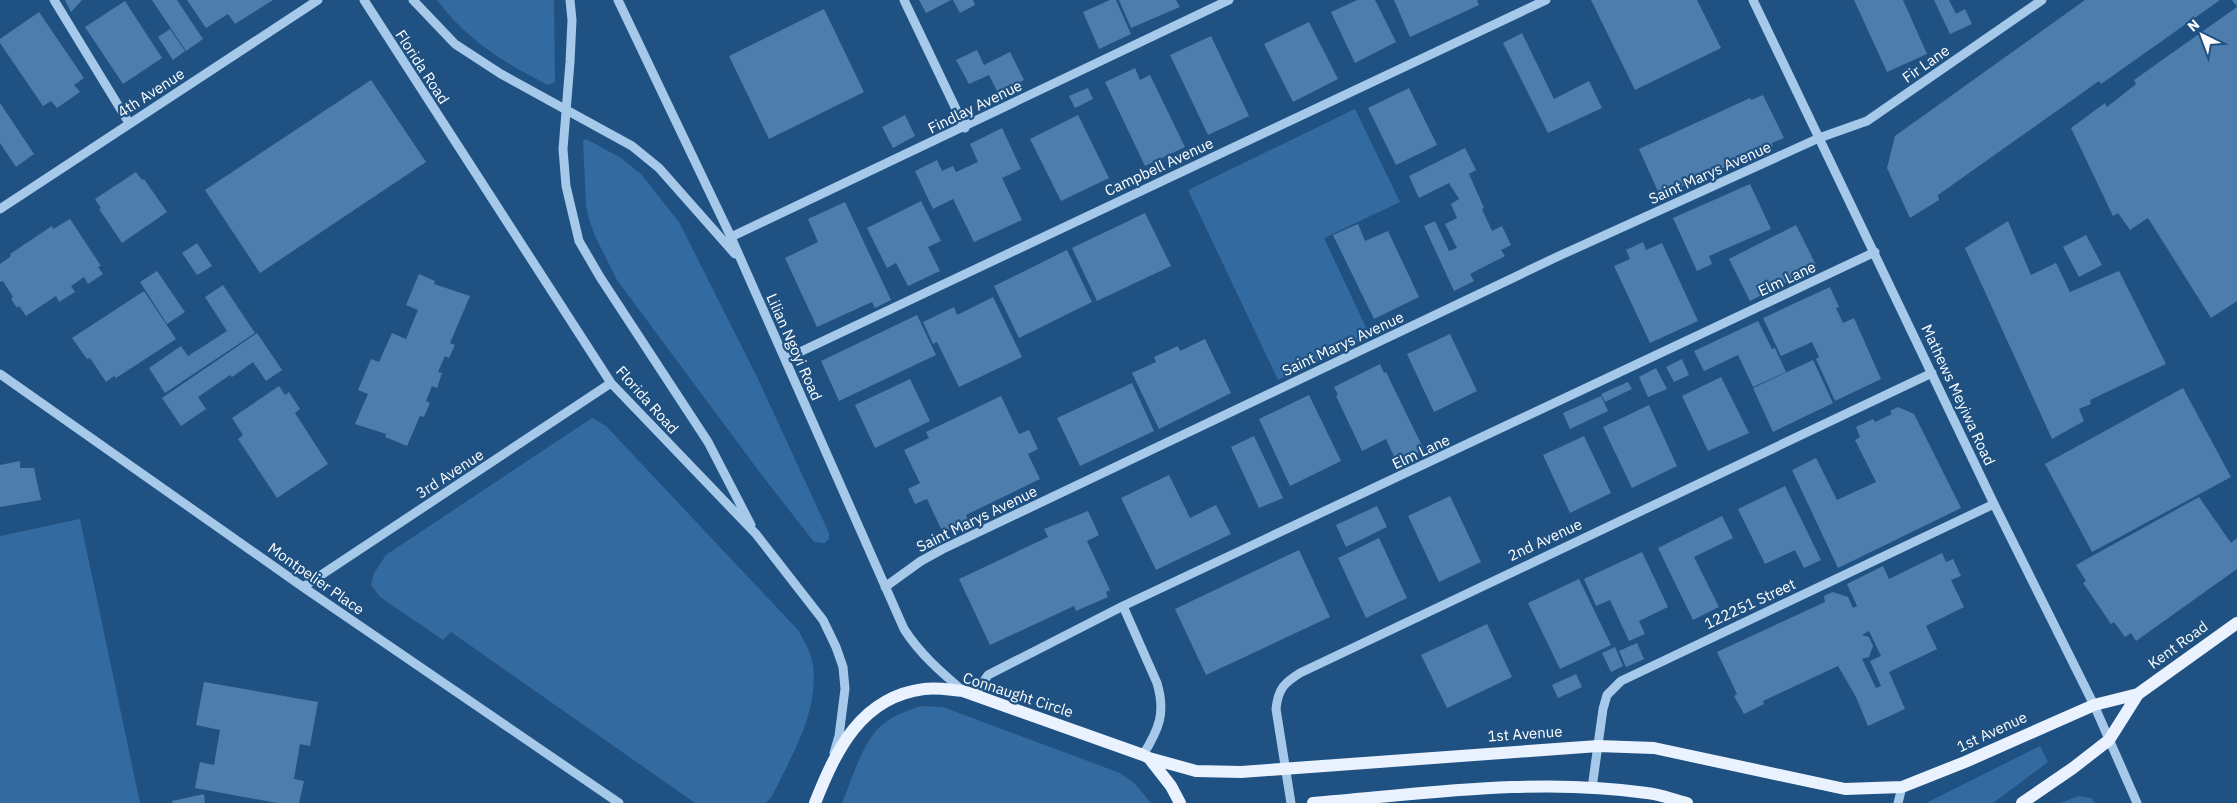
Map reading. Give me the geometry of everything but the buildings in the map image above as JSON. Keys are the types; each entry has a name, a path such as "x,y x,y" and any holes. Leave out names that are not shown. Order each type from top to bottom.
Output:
{"main road":[{"name":"Kent Road","path":"2094,704 2138,694 2237,624"},
{"name":"Connaught Circle","path":"815,803 830,765 846,736 859,722 873,709 891,698 924,688 969,694 1146,756"},
{"name":"Kent Road","path":"2109,740 2138,694"},
{"name":"1st Avenue","path":"1146,756 1196,771 1241,772 1598,746 1654,748 1845,788 1902,787 1965,762 2094,704"},
{"path":"2022,803 2073,768 2109,740"},
{"path":"1146,756 1171,786 1180,803"},
{"path":"1313,803 1520,786 1592,788 1648,793 1687,803"}],"street":[{"path":"54,0 130,124"},
{"name":"4th Avenue","path":"0,209 318,0"},
{"name":"Florida Road","path":"364,0 611,383 756,534 823,620 843,667 845,689 839,736 830,765"},
{"name":"Florida Road","path":"413,0 454,44 501,74 632,146 659,168 743,263"},
{"path":"570,0 572,20 563,149 566,186 579,241 600,277 708,442 756,534"},
{"path":"904,0 965,128"},
{"name":"Findlay Avenue","path":"731,238 965,128 1229,0"},
{"name":"Campbell Avenue","path":"784,359 1546,0"},
{"name":"Mathews Meyiwa Road","path":"1753,0 1994,504 2094,704 2136,803"},
{"name":"Fir Lane","path":"1820,138 1867,121 2042,0"},
{"name":"Lilian Ngoyi Road","path":"622,1 743,263 904,629 916,647 930,662 969,694"},
{"name":"Saint Marys Avenue","path":"885,587 921,561 952,545 1561,255 1820,138"},
{"name":"Elm Lane","path":"969,694 988,675 1123,606 1875,252"},
{"name":"2nd Avenue","path":"1291,803 1276,709 1277,695 1286,682 1300,673 1932,373"},
{"name":"Montpelier Place","path":"0,374 303,587 611,800 619,803"},
{"name":"3rd Avenue","path":"303,587 611,383"},
{"name":"122251 Street","path":"1592,788 1603,709 1607,695 1621,681 1994,504"},
{"path":"1123,606 1161,696 1158,732 1146,756"},
{"path":"1898,803 1902,787"}],"shaded area":[{"path":"437,0 554,0 555,82 548,85 501,59 474,39"},
{"path":"1355,109 1400,202 1324,238 1370,336 1278,380 1188,190"},
{"path":"586,139 621,158 641,174 679,222 758,379 829,533 829,539 825,543 814,542 617,280 595,236 589,219 586,205 583,141"},
{"path":"592,418 606,426 798,630 807,647 813,665 814,682 808,716 788,765 772,796 766,803 695,803 451,632 443,640 380,597 371,585 374,573 386,555"},
{"path":"80,519 140,803 0,803 0,536"},
{"path":"921,706 943,707 1120,773 1135,784 1151,803 842,803 864,750 875,732 891,719"},
{"path":"2040,746 2048,762 1993,803 1926,803"},
{"path":"2079,796 2091,798 2095,803 2060,803"}]}
